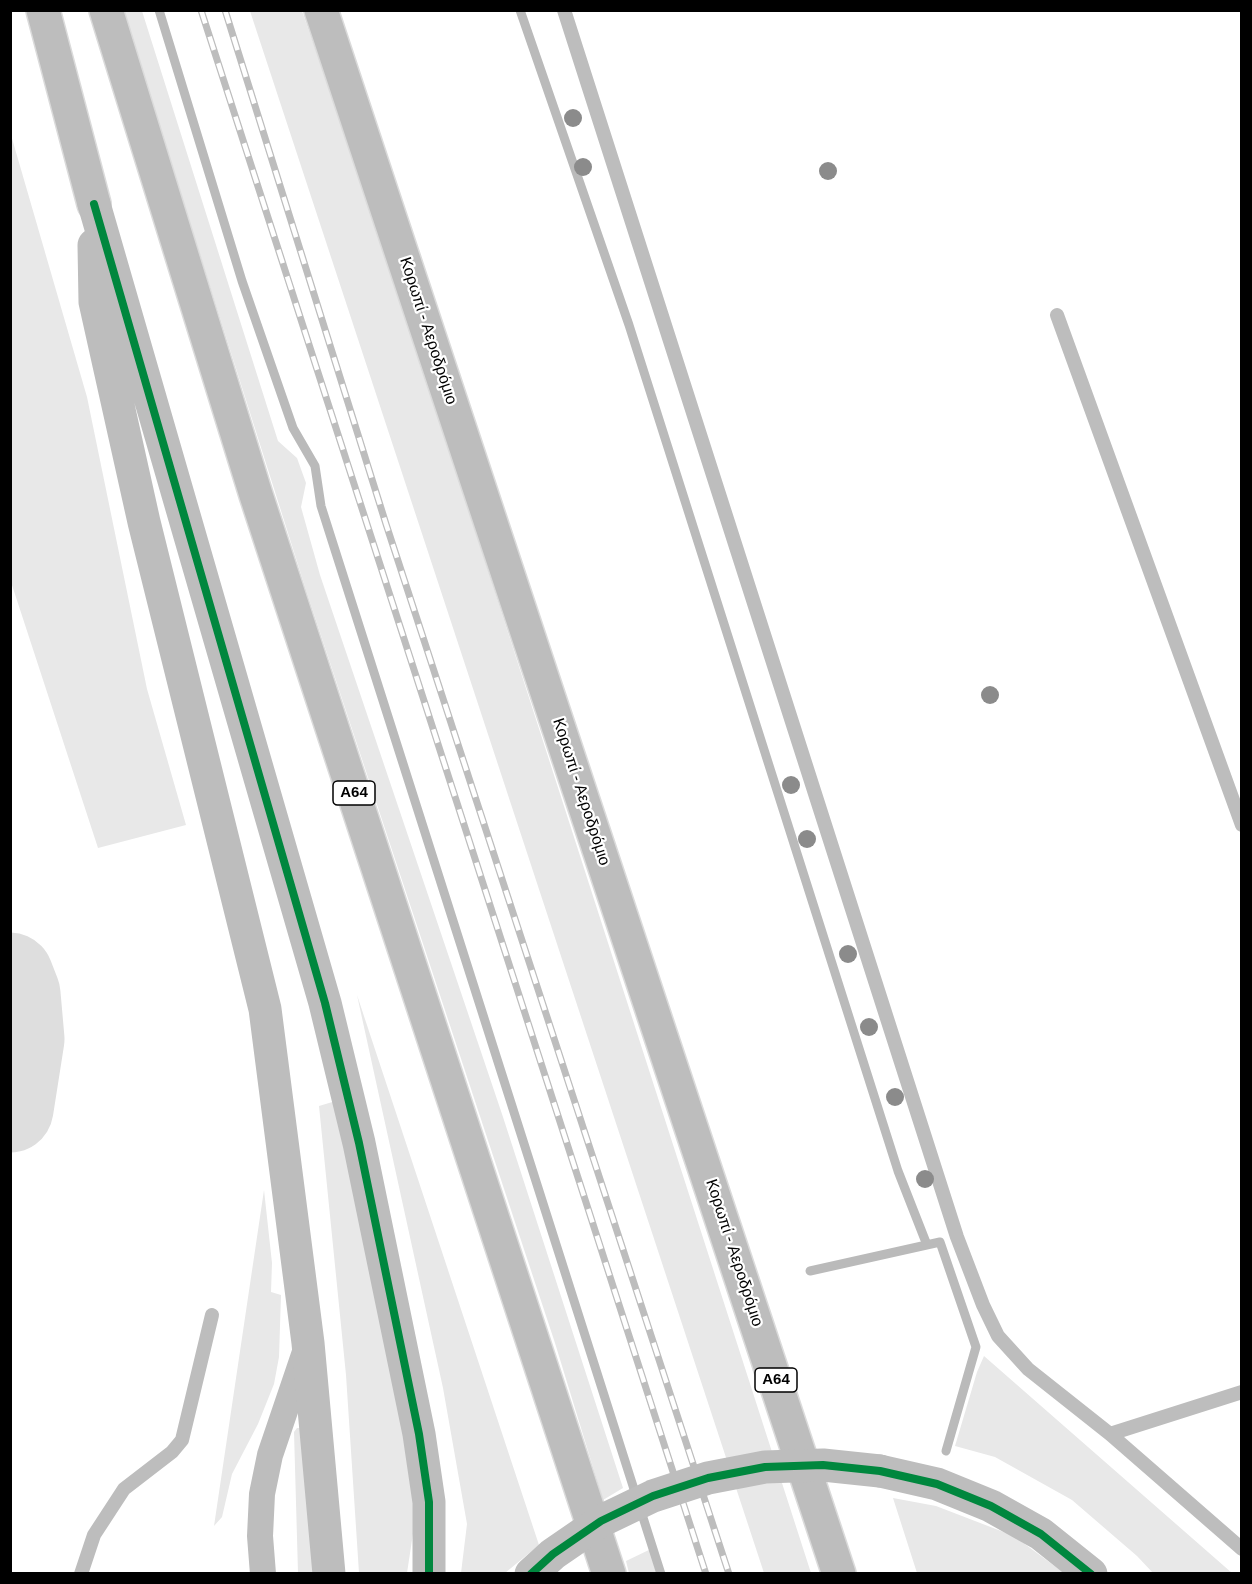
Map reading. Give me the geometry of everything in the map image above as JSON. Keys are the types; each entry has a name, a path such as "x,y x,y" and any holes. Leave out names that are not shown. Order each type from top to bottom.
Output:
{"main road":[{"path":"43,10 94,204 325,1003 359,1143 419,1434 431,1536 429,1574"},
{"name":"Α64","path":"106,10 256,495 609,1574"},
{"name":"Κορωπί - Αεροδρόμιο","path":"321,10 840,1574"},
{"path":"94,204 95,302 144,522 265,1009 308,1343 329,1574"},
{"path":"531,1574 553,1554 601,1521 653,1496 708,1478 765,1467 823,1465 880,1471 937,1484 991,1506 1041,1534 1091,1574"}],"street":[{"path":"262,1574 260,1536 266,1474 270,1455 308,1343"}],"lane":[{"path":"564,10 957,1237 998,1336 1028,1369 1110,1434 1240,1546"},
{"path":"1057,315 1242,825"},
{"path":"81,1574 94,1535 124,1489 172,1452 182,1440 212,1315"},
{"path":"1110,1434 1242,1392"}],"shaded area":[{"path":"123,11 142,11 278,441 297,458 306,483 301,507 320,575 503,1117 623,1488 603,1500 555,1343 306,590"},
{"path":"250,11 302,11 371,207 811,1573 764,1573"},
{"path":"11,135 87,397 147,689 186,825 98,848 11,582"},
{"path":"357,995 539,1545 505,1573 461,1573 467,1524 443,1388"},
{"path":"339,1100 417,1507 407,1573 359,1573 346,1375 319,1106"},
{"path":"264,1190 272,1263 271,1292 281,1295 279,1357 274,1384 258,1424 232,1474 222,1517 214,1526"},
{"path":"984,1356 1232,1573 1153,1573 1137,1556 1072,1500 995,1457 955,1446"},
{"path":"297,1428 301,1428 315,1573 298,1573 294,1432"},
{"path":"893,1498 936,1506 1014,1536 1064,1573 917,1573"},
{"path":"653,1548 660,1573 629,1573 626,1561"}],"waterway":[{"path":"159,10 242,281 293,428 315,466 321,506 661,1574"},
{"path":"520,10 629,325 898,1171 927,1245"},
{"path":"810,1271 940,1242 976,1347 946,1451"}],"taxiway":[{"path":"10,976 17,994 21,1039 10,1109"}],"railway":[{"path":"201,10 706,1574"},
{"path":"225,10 386,524 729,1574"}],"cycle path":[{"path":"94,204 325,1003 359,1143 419,1434 429,1502 429,1574"},
{"path":"531,1574 553,1554 601,1521 653,1496 708,1478 765,1467 823,1465 880,1471 937,1484 991,1506 1041,1534 1091,1574"}]}
